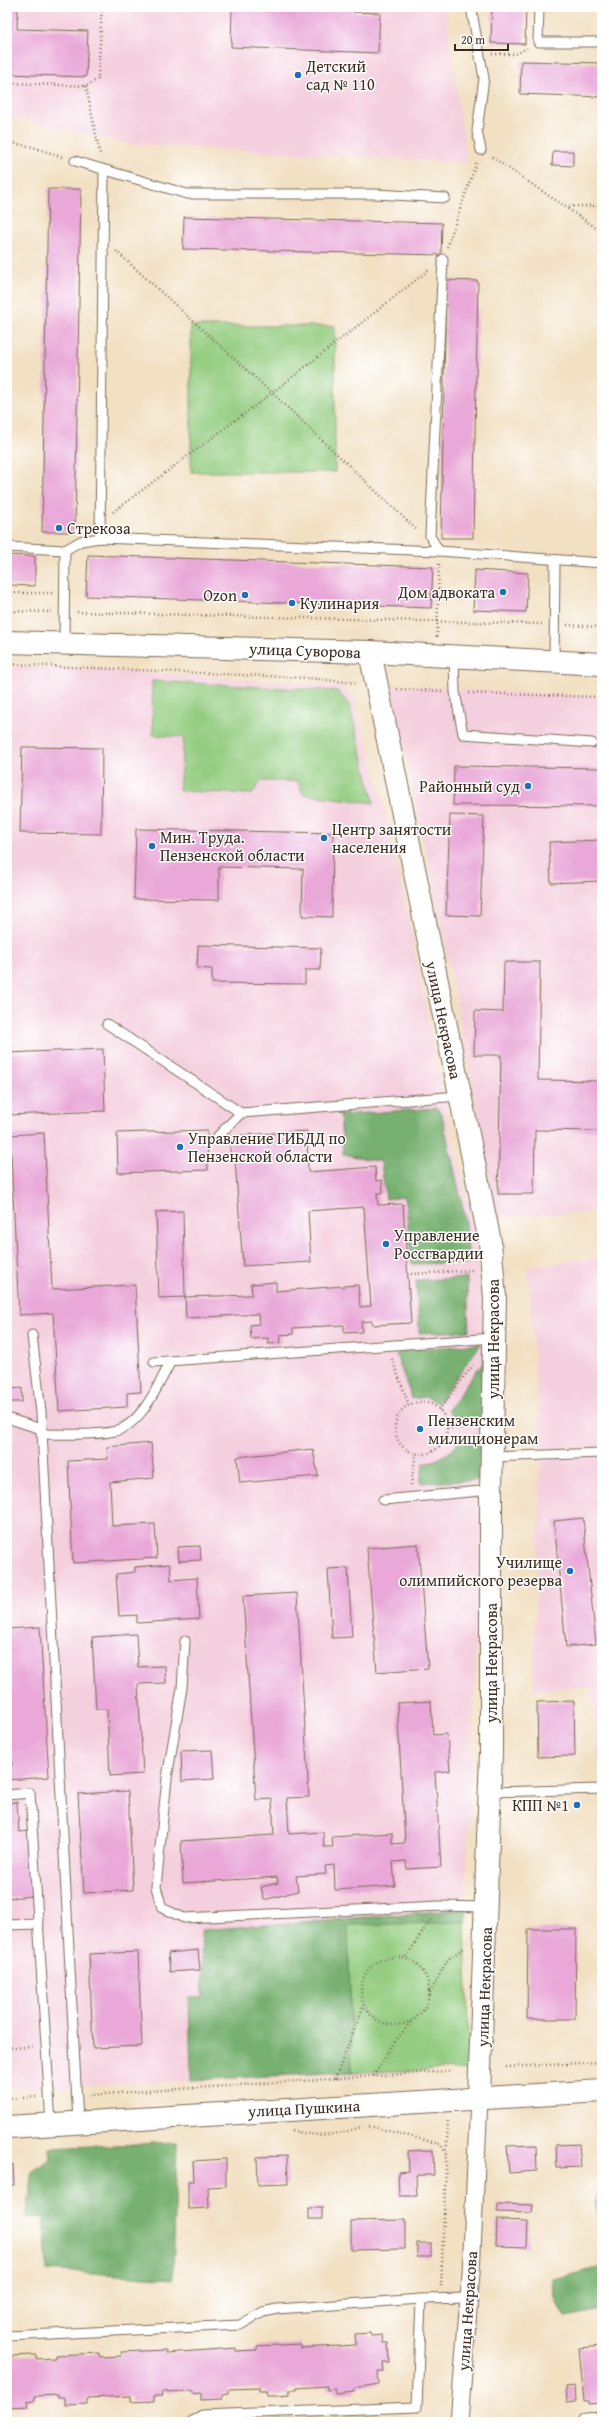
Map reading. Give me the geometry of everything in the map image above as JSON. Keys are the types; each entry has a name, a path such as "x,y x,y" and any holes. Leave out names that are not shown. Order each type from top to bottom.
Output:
{"main road":[{"name":"улица Суворова","path":"7,642 370,652 602,664"},
{"name":"улица Некрасова","path":"370,652 459,1096 490,1242 495,1298 491,1457 490,1792 479,2098"},
{"name":"улица Пушкина","path":"7,2127 602,2091"}],"street":[{"name":"улица Некрасова","path":"459,2422 469,2298 479,2098"},
{"path":"587,2422 602,2421"}],"lane":[{"path":"471,7 484,78 477,130 481,150"},
{"path":"539,7 538,42 602,42"},
{"path":"75,161 104,171 187,194 376,194 445,198"},
{"path":"100,538 104,171"},
{"path":"439,551 430,536 443,258"},
{"path":"7,547 65,550 81,541 100,538 439,551 555,561 602,563"},
{"path":"64,643 63,612 65,550"},
{"path":"554,661 555,561"},
{"path":"445,656 455,692 463,734 592,743"},
{"path":"107,1024 241,1113 459,1096"},
{"path":"218,1136 241,1113"},
{"path":"32,1335 41,1432 78,2122"},
{"path":"154,1362 494,1338"},
{"path":"7,1418 41,1432 115,1431 132,1423 153,1395 171,1361"},
{"path":"491,1457 602,1453"},
{"path":"383,1500 491,1490"},
{"path":"185,1641 182,1688 167,1778 156,1887 162,1908 184,1918 439,1906 486,1907"},
{"path":"490,1792 602,1790"},
{"path":"7,1794 30,1793 51,2124"},
{"path":"7,1925 39,1924"},
{"path":"7,2336 240,2325 263,2312 277,2309 421,2299 469,2298"},
{"path":"191,2422 202,2415 417,2407 421,2299"}],"path":[{"path":"7,83 86,86 98,79 101,50 102,7"},
{"path":"479,54 516,54 538,42"},
{"path":"86,86 104,171"},
{"path":"7,142 33,147 75,161"},
{"path":"99,522 272,393 443,258 481,150 602,232"},
{"path":"564,206 602,206"},
{"path":"103,238 272,393 439,551 438,621 445,656"},
{"path":"7,593 64,593"},
{"path":"7,611 555,624 602,627"},
{"path":"7,664 308,678 358,683"},
{"path":"389,688 455,692 602,697"},
{"path":"411,1274 492,1269"},
{"path":"387,1345 409,1405"},
{"path":"439,1410 476,1362"},
{"path":"425,1402 439,1410 443,1416 447,1428 445,1436 437,1448 423,1454 416,1453 402,1446 395,1431 398,1416 409,1405 425,1402"},
{"path":"447,1428 492,1427"},
{"path":"409,1497 416,1453"},
{"path":"406,1958 439,1906"},
{"path":"374,2076 392,2045 424,2009 430,1993 448,1960 467,1946"},
{"path":"412,2021 401,2025 390,2025 379,2021 370,2015 364,2005 361,1994 361,1983 366,1972 374,1964 384,1958 395,1956 406,1958 416,1963 424,1972 429,1982 430,1993"},
{"path":"334,2079 364,2005"},
{"path":"7,2048 46,2047"},
{"path":"506,2067 602,2062"},
{"path":"77,2096 449,2071"},
{"path":"7,2099 49,2097"},
{"path":"442,2273 448,2155 448,2119"},
{"path":"365,2125 440,2144 448,2155"}],"shaded area":[{"name":"Детский сад № 110","path":"7,7 445,7 467,163 129,144 7,116"},
{"path":"7,666 81,668 342,686 354,696 383,803 412,934 441,1090 473,1223 488,1355 465,1922 469,2069 7,2089"},
{"path":"391,685 602,697 602,1212 497,1217 450,969"},
{"name":"Училище олимпийского резерва","path":"602,1257 602,1762 598,1759 592,1687 533,1690 541,1455 528,1267"}],"green space":[{"path":"191,326 335,326 335,472 191,472"},
{"path":"152,681 337,691 349,704 374,803 303,794 298,781 261,781 252,794 179,791 184,737 153,735"},
{"path":"437,1108 442,1115 466,1222 469,1263 412,1264 405,1197 386,1199 381,1162 343,1154 340,1115"},
{"path":"467,1278 469,1331 419,1333 416,1280"},
{"path":"481,1344 438,1403 426,1397 412,1399 396,1354 405,1350"},
{"path":"488,1355 485,1422 451,1423 451,1416 448,1410"},
{"path":"461,1436 484,1436 482,1480 420,1483 423,1464 441,1458 451,1451 459,1442"},
{"path":"467,1909 465,1922 348,1925 352,2072 191,2080 189,1998 203,1998 201,1930"},
{"path":"465,1922 469,2069 352,2072 348,1925"},
{"path":"177,2142 173,2279 47,2270 44,2217 26,2218 33,2171 50,2159 49,2148"},
{"path":"602,2181 602,2233 595,2203"},
{"path":"602,2267 602,2310 565,2317 554,2299 553,2279"},
{"path":"379,2415 379,2422 223,2422"}],"building":[{"path":"7,7 18,7 17,29 88,31 86,77 7,74"},
{"path":"335,7 353,7 353,12 380,13 378,53 231,47 232,8 335,11"},
{"path":"492,7 526,7 525,44 491,43"},
{"path":"521,61 602,63 602,97 520,94"},
{"path":"553,151 573,151 573,166 552,165"},
{"path":"48,189 81,189 75,532 42,532"},
{"path":"184,217 442,223 441,255 183,249"},
{"path":"446,280 478,281 473,538 441,538"},
{"path":"7,555 35,556 35,586 7,585"},
{"path":"88,555 433,567 431,608 86,596"},
{"path":"475,570 528,573 526,612 473,610"},
{"path":"22,747 102,748 101,834 20,833"},
{"name":"Районный суд","path":"454,766 602,768 602,806 453,805"},
{"path":"450,815 484,816 480,916 446,915"},
{"path":"136,829 333,833 332,917 302,916 303,869 219,867 219,900 134,899"},
{"path":"602,840 602,881 551,883 549,842"},
{"path":"198,945 321,948 320,970 305,970 305,984 212,983 212,969 197,968"},
{"path":"504,962 540,962 538,1080 602,1081 602,1131 535,1130 534,1194 498,1194 501,1055 474,1055 475,1011 503,1012"},
{"path":"103,1049 105,1111 9,1115 7,1053"},
{"path":"207,1130 208,1170 118,1173 117,1133"},
{"path":"307,1131 308,1172 375,1167 376,1181 382,1180 383,1193 377,1193 378,1205 403,1204 411,1323 373,1325 372,1321 361,1322 362,1332 344,1333 344,1325 293,1328 293,1334 280,1335 281,1343 268,1344 268,1338 251,1339 250,1325 259,1324 258,1314 186,1318 185,1297 252,1295 251,1284 276,1282 276,1291 358,1285 360,1307 371,1306 364,1207 308,1211 311,1262 243,1266 235,1161 231,1161 229,1136"},
{"path":"44,1133 52,1289 135,1285 141,1392 127,1393 127,1407 59,1411 53,1313 19,1315 10,1135"},
{"path":"183,1211 185,1297 159,1298 156,1212"},
{"path":"22,1388 22,1402 7,1402 7,1389"},
{"path":"151,1443 154,1478 110,1482 112,1526 155,1524 157,1558 73,1563 68,1461 108,1459 107,1447"},
{"path":"313,1449 318,1476 240,1483 237,1457"},
{"path":"583,1518 596,1644 566,1647 554,1521"},
{"path":"418,1544 428,1668 377,1672 367,1548"},
{"path":"200,1546 201,1560 179,1561 178,1547"},
{"path":"170,1564 171,1580 197,1578 199,1619 137,1623 137,1615 119,1616 116,1574 135,1572 135,1567"},
{"path":"348,1568 352,1637 332,1638 328,1569"},
{"path":"297,1593 309,1797 287,1798 289,1834 323,1832 324,1847 333,1847 332,1837 392,1833 392,1844 405,1843 397,1703 431,1701 433,1735 447,1734 450,1771 435,1772 441,1867 407,1869 406,1861 393,1862 395,1886 335,1890 334,1865 325,1866 326,1874 296,1876 298,1891 264,1900 261,1887 278,1883 277,1877 183,1883 181,1841 274,1835 272,1799 256,1800 243,1596"},
{"path":"40,1627 49,1777 7,1780 7,1765 12,1765 10,1744 7,1744 7,1629"},
{"path":"136,1634 138,1667 165,1666 166,1683 138,1684 143,1774 110,1776 107,1709 96,1709 92,1637"},
{"path":"574,1701 575,1756 538,1757 537,1702"},
{"path":"212,1750 214,1779 182,1781 181,1751"},
{"path":"128,1791 133,1890 84,1893 78,1794"},
{"path":"17,1802 19,1832 28,1831 35,1896 7,1898 7,1803"},
{"path":"528,1929 576,1929 575,2019 527,2019"},
{"path":"198,1950 200,1970 170,1972 168,1953"},
{"path":"138,1952 142,2046 93,2048 89,1954"},
{"path":"579,2144 581,2167 557,2168 556,2145"},
{"path":"536,2145 537,2171 509,2173 507,2146"},
{"path":"433,2150 434,2175 416,2175 417,2196 399,2196 398,2172 409,2171 408,2151"},
{"path":"287,2156 288,2184 258,2185 257,2157"},
{"path":"226,2159 226,2186 208,2187 209,2208 188,2209 188,2181 194,2181 193,2161"},
{"path":"13,2164 14,2185 7,2186 7,2165"},
{"path":"498,2204 533,2205 532,2213 497,2212"},
{"path":"309,2208 322,2208 322,2219 309,2219"},
{"path":"405,2220 405,2249 351,2250 351,2221"},
{"path":"497,2220 528,2221 527,2247 496,2246"},
{"path":"417,2243 431,2243 431,2257 417,2257"},
{"path":"370,2333 371,2336 382,2335 383,2343 388,2343 389,2363 383,2363 384,2372 378,2372 379,2384 354,2388 355,2392 336,2394 335,2389 327,2390 327,2386 297,2388 297,2390 289,2390 289,2395 267,2396 266,2391 259,2391 259,2388 229,2389 229,2393 222,2394 222,2399 201,2400 201,2393 193,2394 193,2391 162,2392 163,2396 154,2396 154,2401 131,2402 131,2396 87,2398 87,2404 65,2405 65,2398 58,2398 58,2395 35,2396 35,2400 27,2401 28,2406 8,2407 7,2356 37,2355 37,2359 55,2358 55,2355 100,2353 100,2357 122,2356 121,2352 166,2350 166,2353 236,2348 236,2351 257,2350 257,2346 301,2344 301,2348 356,2345 355,2334"},
{"path":"602,2346 602,2403 589,2404 589,2401 584,2401 579,2348"},
{"path":"575,2386 576,2401 567,2402 566,2387"}],"place":[{"name":"Детский сад № 110","path":"298,75"},
{"name":"Стрекоза","path":"59,528"},
{"name":"Дом адвоката","path":"503,592"},
{"name":"Ozon","path":"245,595"},
{"name":"Кулинария","path":"292,603"},
{"name":"Районный суд","path":"528,786"},
{"name":"Центр занятости населения","path":"324,838"},
{"name":"Мин. Труда. Пензенской области","path":"152,846"},
{"name":"Управление ГИБДД по Пензенской области","path":"180,1147"},
{"name":"Управление Россгвардии","path":"386,1244"},
{"name":"Пензенским милиционерам","path":"420,1429"},
{"name":"Училище олимпийского резерва","path":"570,1571"},
{"name":"КПП №1","path":"577,1805"}]}
